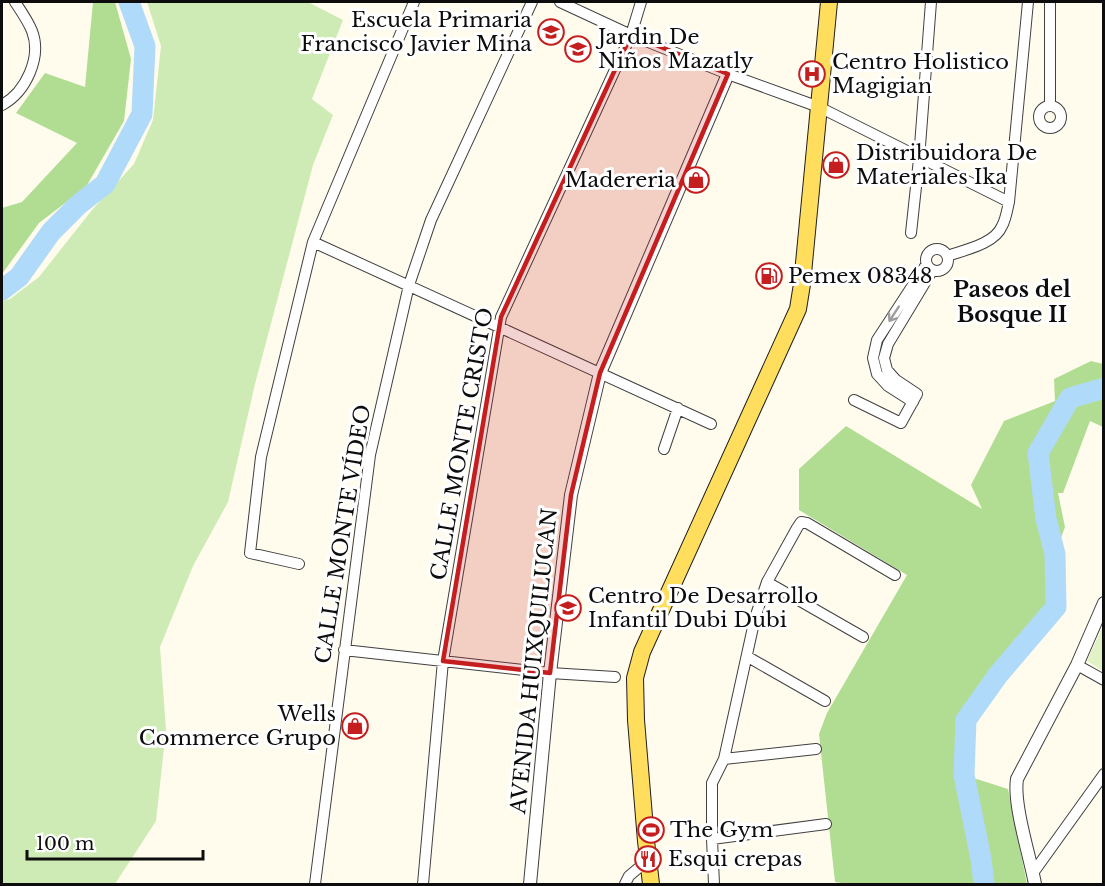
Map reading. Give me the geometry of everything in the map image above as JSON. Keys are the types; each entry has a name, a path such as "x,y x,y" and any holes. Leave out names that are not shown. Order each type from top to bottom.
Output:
{"main road":[{"path":"651,885 636,720 635,678 652,631 798,309 828,2"}],"street":[{"path":"2,105 26,81 35,57 33,32 15,2"},
{"path":"299,564 250,553 261,457 313,242 414,2"},
{"name":"CALLE MONTE VÍDEO","path":"315,885 370,455 409,285 431,220 532,2"},
{"path":"560,2 631,35 819,107 1009,202"},
{"name":"CALLE MONTE CRISTO","path":"423,885 443,661 501,317 631,35 641,2"},
{"path":"910,233 919,159 931,2"},
{"path":"947,256 987,241 999,233 1003,226 1009,202 1028,2"},
{"path":"1050,2 1050,106"},
{"name":"AVENIDA HUIXQUILUCAN","path":"530,885 550,673 571,495 600,373 728,74"},
{"path":"313,242 711,424"},
{"path":"854,400 901,423 913,402 888,386 877,374 873,358 878,340 929,268 926,256 933,250 941,250 947,256 948,261 941,271 929,268"},
{"path":"664,449 678,408"},
{"path":"714,885 712,783 724,759 755,618 766,582 801,522 807,523 895,575"},
{"path":"766,582 863,637"},
{"path":"1034,879 1018,804 1017,779 1077,665 1104,603"},
{"path":"344,650 550,673 615,676"},
{"path":"748,657 825,701"},
{"path":"1077,665 1104,680"},
{"path":"724,759 816,749"},
{"path":"1034,879 1104,774"},
{"path":"712,839 826,824"},
{"path":"625,885 629,876 648,860"}],"highlighted area":[{"path":"631,35 728,74 600,373 571,495 550,673 443,661 501,317"}],"green space":[{"path":"93,2 115,2 131,59 124,121 86,187 39,223 2,274 2,208 22,202 77,143 16,113 45,73 85,87"},
{"path":"147,2 308,2 343,20 312,99 333,115 313,165 255,384 228,502 193,566 160,647 166,730 156,821 115,884 2,884 2,301 10,299 39,277 92,210 134,164 153,120 161,46"},
{"path":"1091,361 1103,364 1103,427 1090,421 1063,493 1058,493 1065,527 1055,554 1056,607 998,675 966,721 964,775 1008,789 1027,884 848,884 835,882 819,734 827,713 907,575 799,510 799,469 846,426 982,509 971,485 1004,421 1055,401 1054,379"},
{"path":"1103,626 1103,671 1087,661"}],"waterway":[{"path":"2,290 19,277 51,232 78,205 105,184 142,114 145,46 129,2"},
{"path":"984,884 964,775 966,720 998,675 1056,607 1055,554 1046,519 1038,453 1070,398 1104,388"}],"place":[{"name":"Escuela Primaria Francisco Javier Mina","path":"551,32"},
{"name":"Jardin De Niños Mazatly","path":"578,49"},
{"name":"Centro Holistico Magigian","path":"812,74"},
{"name":"Distribuidora De Materiales Ika","path":"836,165"},
{"name":"Madereria","path":"696,180"},
{"name":"Pemex 08348","path":"769,276"},
{"name":"Centro De Desarrollo Infantil Dubi Dubi","path":"568,608"},
{"name":"Wells Commerce Grupo","path":"355,726"},
{"name":"The Gym","path":"651,830"},
{"name":"Esqui crepas","path":"648,859"}],"district":[{"name":"Paseos del Bosque II","path":"1012,302"}]}
